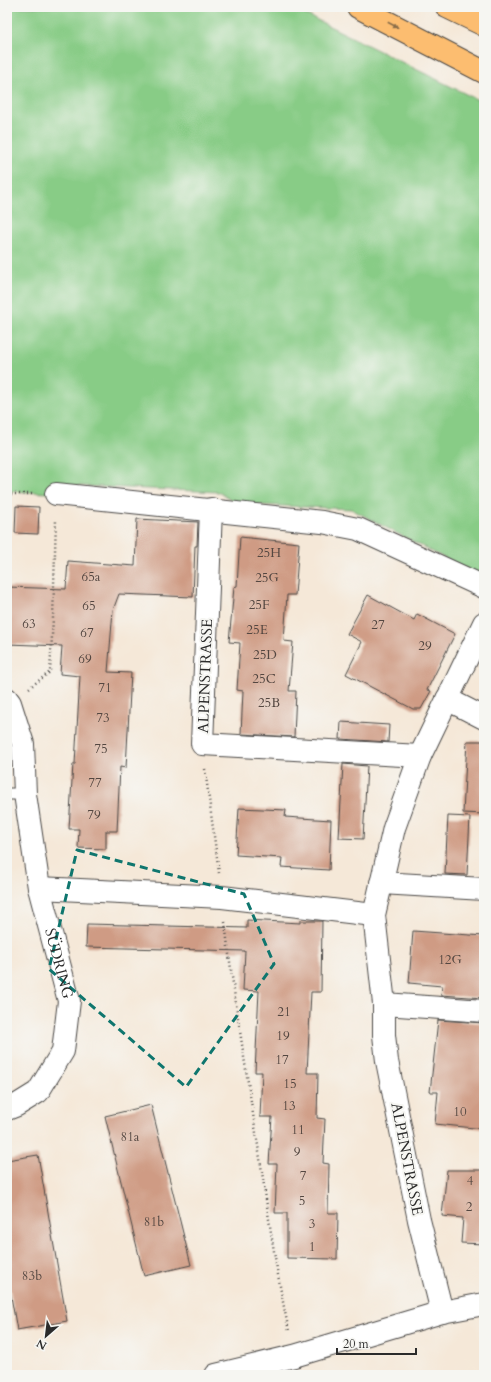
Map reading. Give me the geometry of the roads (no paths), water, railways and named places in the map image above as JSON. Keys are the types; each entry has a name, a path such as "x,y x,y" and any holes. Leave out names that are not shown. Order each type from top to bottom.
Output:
{"highway":[{"path":"358,7 484,72"},
{"path":"447,7 484,26"}],"street":[{"path":"56,494 211,509 322,522 358,529 484,587"},
{"name":"ALPENSTRASSE","path":"211,509 202,744 420,756"},
{"name":"ALPENSTRASSE","path":"442,1312 419,1220 387,1061 384,1035 384,1004 374,915 394,828 420,756 484,623"},
{"path":"447,699 484,718"},
{"name":"SÜDRING","path":"7,1109 17,1105 38,1092 63,1051 69,1002 16,794 23,744 8,701"},
{"path":"381,883 484,889"},
{"path":"39,888 222,897 374,915"},
{"path":"384,1004 484,1011"},
{"path":"216,1375 294,1356 442,1312 484,1304"}]}
